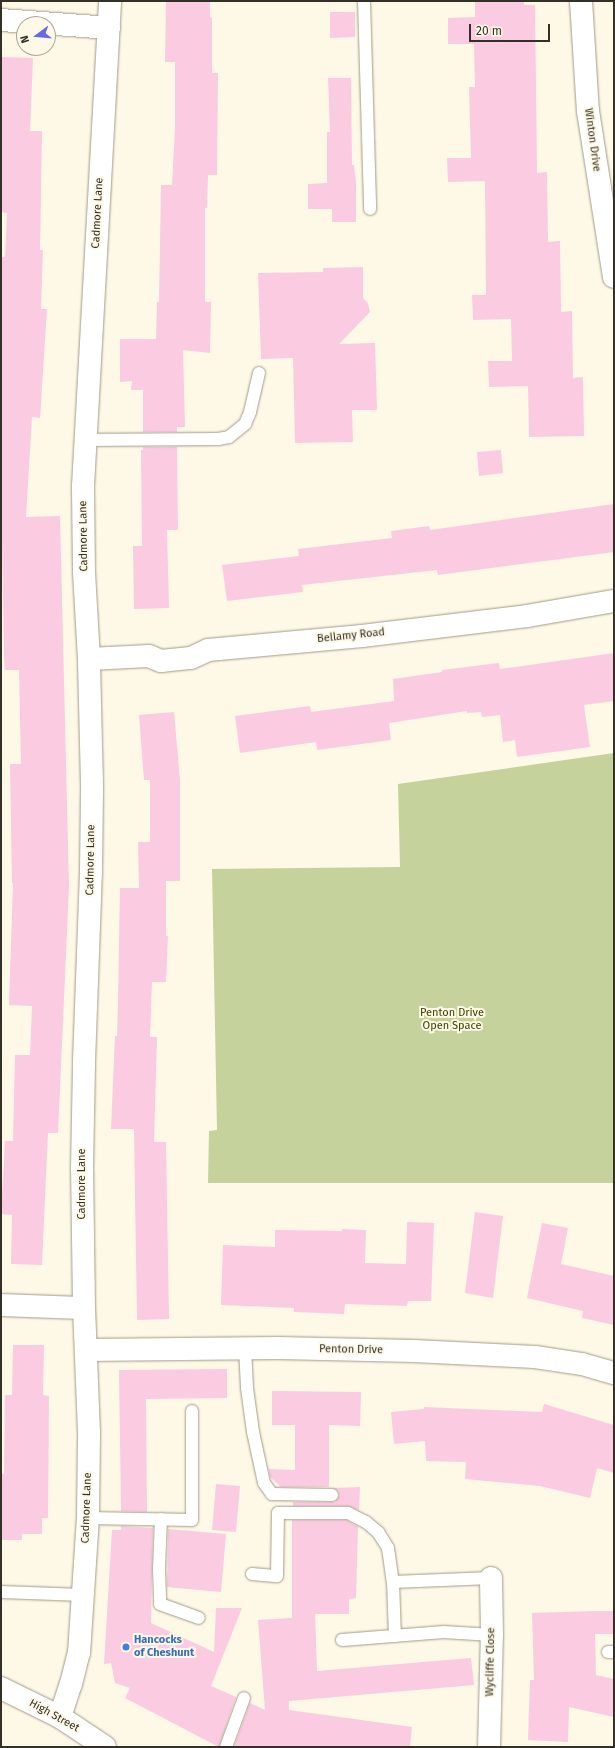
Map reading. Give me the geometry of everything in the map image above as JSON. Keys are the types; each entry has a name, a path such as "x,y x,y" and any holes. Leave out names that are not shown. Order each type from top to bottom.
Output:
{"street":[{"name":"Cadmore Lane","path":"60,1717 79,1653 88,1518 89,1432 84,1308 82,1169 84,1062 92,872 92,785 89,659 84,571 85,440 110,1"},
{"name":"Winton Drive","path":"581,1 588,112 614,278"},
{"path":"1,20 109,28"},
{"name":"Bellamy Road","path":"89,659 149,656 161,661 191,658 208,650 362,636 527,616 614,601"},
{"path":"1,1305 84,1308"},
{"name":"Penton Drive","path":"86,1350 245,1348 414,1351 535,1357 582,1364 614,1373"},
{"name":"Wycliffe Close","path":"489,1747 492,1635 491,1578"},
{"name":"High Street","path":"1,1688 60,1717 105,1747"}],"lane":[{"path":"364,1 370,209"},
{"path":"85,440 218,439 229,437 245,424 250,412 259,372"},
{"path":"245,1348 247,1388 253,1432 264,1483 272,1494 332,1495"},
{"path":"88,1518 192,1520 192,1411"},
{"path":"252,1574 277,1576 278,1513 348,1512 366,1522 378,1532 388,1548 393,1582 396,1636"},
{"path":"161,1519 159,1570 160,1604 200,1618"},
{"path":"393,1582 491,1578"},
{"path":"1,1592 83,1595"},
{"path":"342,1640 444,1632 492,1635"},
{"path":"226,1747 244,1698"}],"green space":[{"name":"Penton Drive Open Space","path":"614,753 614,1183 208,1183 209,1131 217,1130 212,869 400,867 398,784"}],"building":[{"path":"166,1 210,1 210,17 212,18 212,73 218,73 217,175 208,175 207,208 205,208 205,302 211,302 210,353 183,350 185,427 177,427 177,432 143,432 143,390 131,390 132,381 120,382 120,339 156,339 157,302 159,302 161,185 172,185 175,128 175,62 165,62"},
{"path":"475,1 524,1 524,5 535,5 537,173 547,172 548,242 560,241 561,312 572,311 573,378 583,377 584,436 529,437 528,386 489,387 488,361 512,361 511,319 473,320 472,295 486,295 485,181 448,182 447,158 471,158 469,87 475,87 474,44 448,44 448,18 475,17"},
{"path":"330,12 355,12 355,37 330,38"},
{"path":"1,57 33,58 30,131 42,131 40,250 43,250 41,309 47,309 40,418 32,417 26,517 60,516 69,887 58,1133 48,1133 42,1265 11,1264 12,1215 1,1214 5,1141 13,1141 15,1055 30,1055 32,1006 9,1005 13,883 10,764 21,764 19,670 5,670 4,657 1,488 1,257 5,257 7,213 1,212"},
{"path":"328,78 351,78 352,165 354,165 356,183 356,222 332,222 332,209 308,209 308,184 327,183 327,132 330,132"},
{"path":"363,267 363,298 368,303 370,312 339,344 375,343 377,410 352,410 353,442 295,443 293,358 261,359 258,273 323,272 323,268"},
{"path":"143,447 177,447 178,530 167,530 169,608 134,609 133,546 142,546 141,450 143,450"},
{"path":"501,450 503,473 479,476 477,452"},
{"path":"614,504 614,552 438,575 437,570 302,585 303,592 227,601 222,565 299,556 298,549 392,538 391,531 429,526 430,530"},
{"path":"614,653 614,701 584,705 590,747 517,757 515,740 503,742 500,715 482,717 481,712 467,713 467,711 389,723 391,740 317,750 316,742 240,753 235,716 310,706 311,712 394,701 393,679 442,672 442,670 499,663 500,669"},
{"path":"174,712 180,780 180,881 166,881 166,936 168,936 166,982 152,982 150,1037 157,1037 154,1142 166,1142 169,1319 137,1320 134,1129 111,1129 115,1036 117,1036 120,888 139,888 138,842 150,842 150,780 144,780 139,715"},
{"path":"475,1212 503,1216 493,1298 465,1293"},
{"path":"407,1222 434,1223 431,1301 408,1301 407,1306 345,1304 344,1314 294,1312 294,1308 221,1305 223,1245 275,1247 275,1230 366,1230 365,1263 406,1264"},
{"path":"542,1223 568,1228 561,1264 614,1276 614,1325 582,1318 583,1311 527,1298"},
{"path":"13,1345 44,1345 43,1395 49,1396 48,1518 42,1518 42,1534 22,1534 22,1540 1,1540 1,1474 4,1474 5,1395 12,1395"},
{"path":"227,1369 227,1398 146,1399 147,1512 121,1511 119,1370"},
{"path":"272,1391 361,1392 360,1426 329,1425 329,1487 281,1487 270,1477 269,1469 295,1470 295,1425 272,1425"},
{"path":"544,1404 614,1425 614,1473 597,1468 590,1498 540,1486 465,1479 466,1462 426,1461 425,1441 394,1444 391,1412 424,1409 424,1407 542,1412"},
{"path":"216,1484 240,1486 236,1532 212,1530"},
{"path":"360,1487 359,1510 348,1506 293,1506 293,1502 335,1502 339,1495 338,1491 333,1488"},
{"path":"292,1520 346,1520 358,1527 356,1598 349,1599 349,1614 315,1614 317,1671 471,1658 474,1685 289,1701 289,1710 412,1727 410,1747 234,1747 250,1703 265,1710 258,1620 292,1618"},
{"path":"121,1526 153,1528 151,1623 214,1652 216,1608 242,1608 211,1686 236,1697 219,1747 125,1698 130,1688 115,1683 111,1663 104,1664 112,1530 121,1530"},
{"path":"168,1529 226,1534 221,1592 167,1587"},
{"path":"614,1611 614,1634 595,1634 596,1675 614,1679 614,1717 569,1707 568,1742 528,1740 530,1680 534,1680 532,1613"}],"place":[{"name":"Hancocks of Cheshunt","path":"126,1647"}]}
